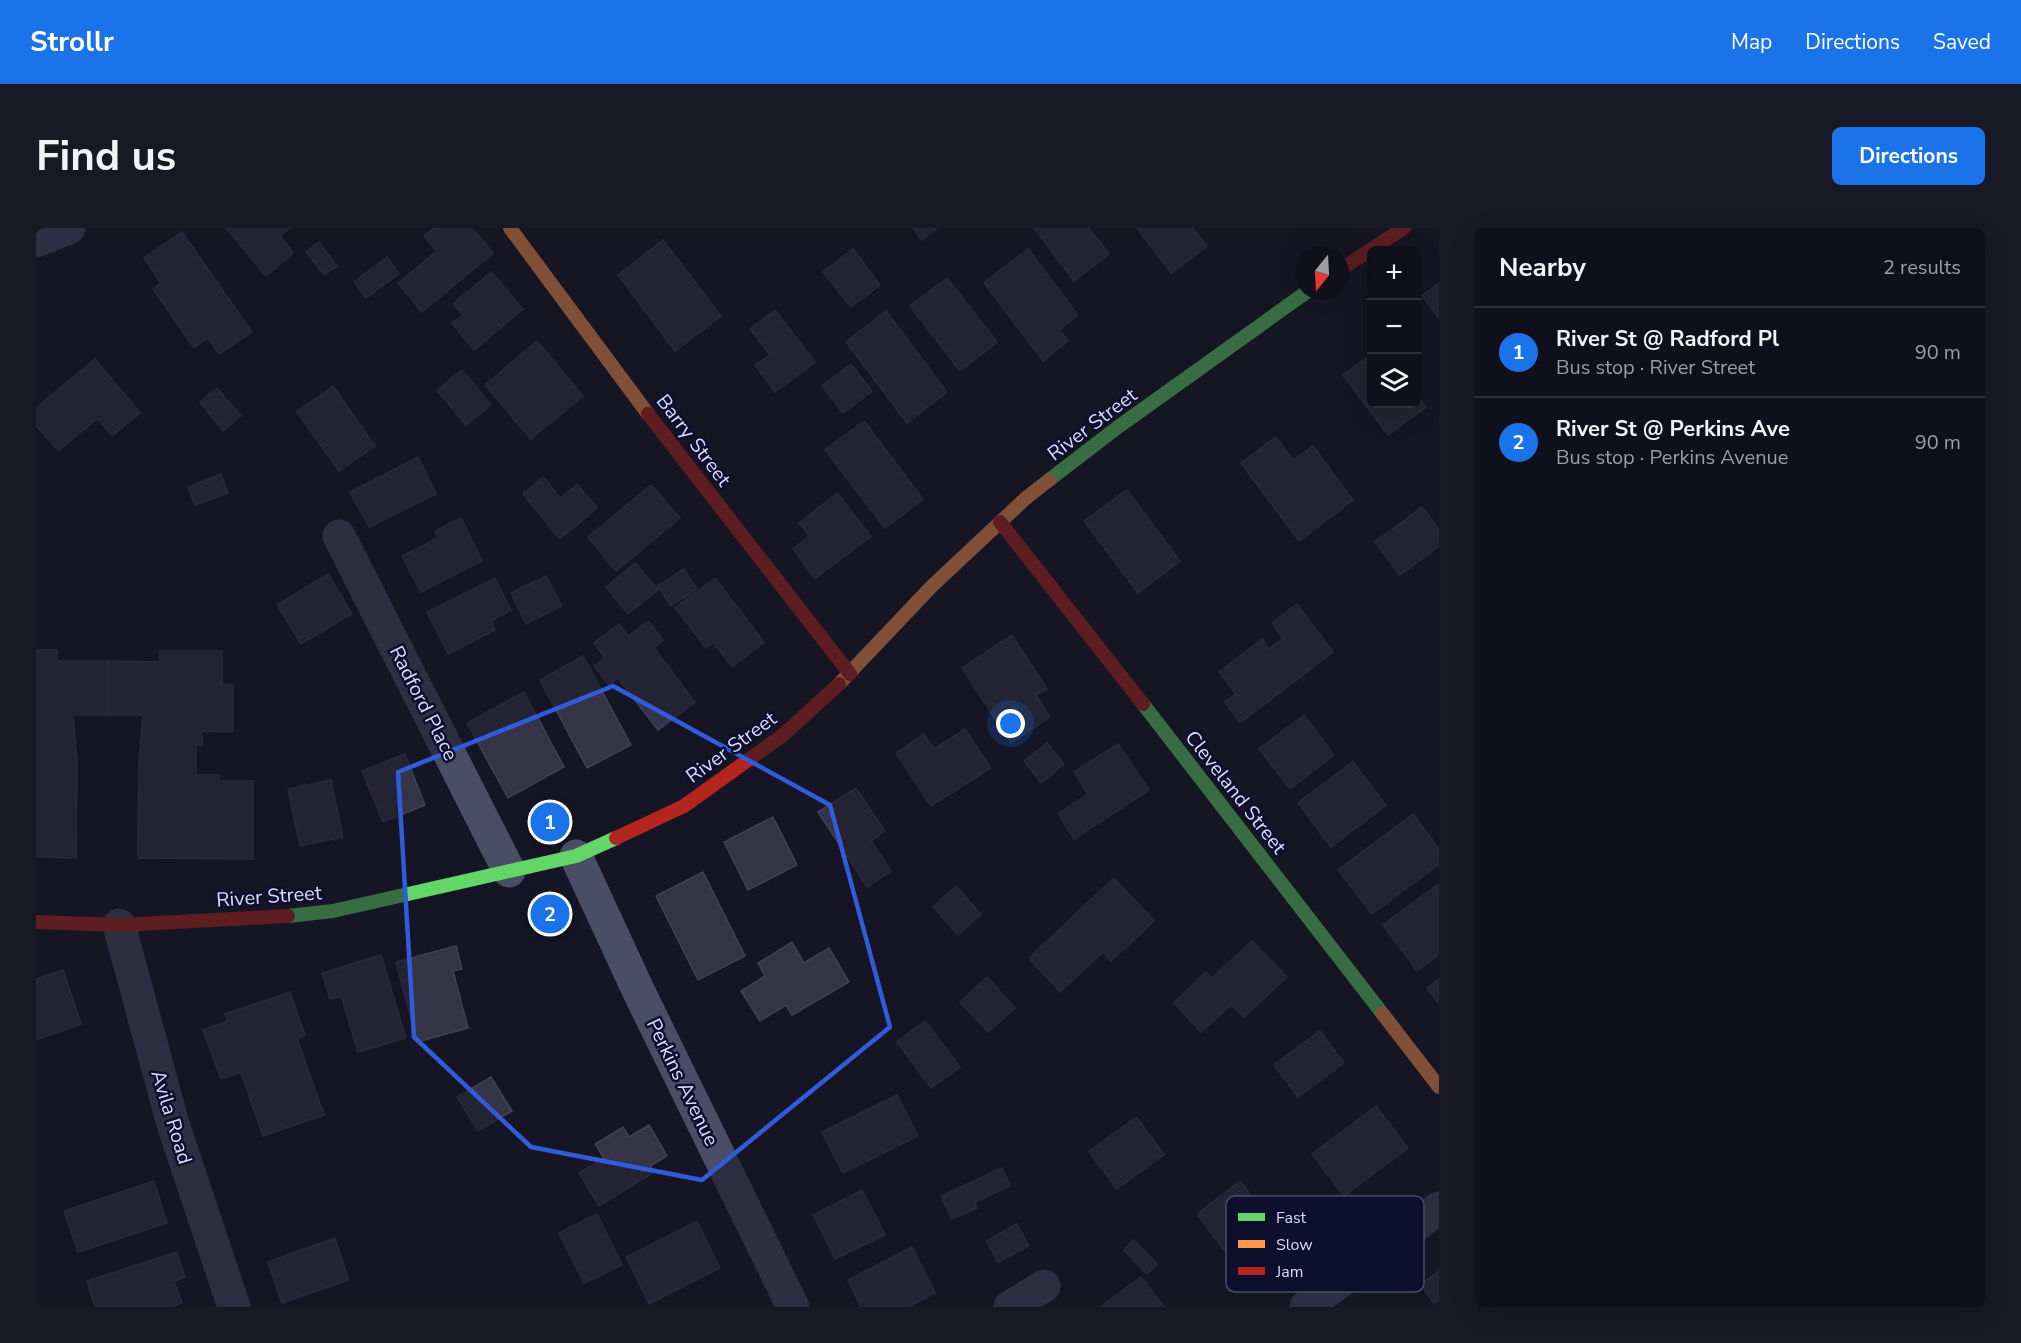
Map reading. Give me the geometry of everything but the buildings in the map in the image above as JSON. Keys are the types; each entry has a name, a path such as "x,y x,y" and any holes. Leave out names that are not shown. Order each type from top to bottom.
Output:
{"main road":[{"name":"Barry Street","path":"510,228 662,432 850,674"},
{"path":"1349,264 1404,228"},
{"name":"River Street","path":"36,922 119,925 289,916 333,911 576,856 684,806 783,735 850,674 931,587 1026,498 1118,427 1295,300"},
{"name":"Cleveland Street","path":"1000,522 1136,694 1439,1087"}],"street":[{"path":"36,241 69,228"},
{"name":"Radford Place","path":"339,536 509,871"},
{"name":"Perkins Avenue","path":"576,856 638,990 793,1307"},
{"name":"Avila Road","path":"119,925 173,1124 234,1307"},
{"path":"1424,1219 1439,1208"},
{"path":"1011,1307 1035,1294 1044,1286"},
{"path":"1306,1307 1326,1292"}],"highlighted area":[{"path":"613,686 830,805 890,1027 702,1180 531,1147 414,1037 398,772"}],"traffic: fast":[{"path":"1049,480 1118,427 1295,300"},
{"path":"1143,704 1382,1013"},
{"path":"288,916 333,911 576,856 616,838"}],"traffic: slow":[{"path":"510,228 648,414"},
{"path":"839,684 931,587 1026,498 1049,480"},
{"path":"1382,1013 1439,1087"}],"traffic: jam":[{"path":"1349,264 1404,228"},
{"path":"648,414 850,674"},
{"path":"1000,522 1143,704"},
{"path":"616,838 684,806 783,735 839,684"},
{"path":"36,922 119,925 288,916"}],"place":[{"name":"River St @ Radford Pl","path":"550,822"},
{"name":"River St @ Perkins Ave","path":"550,914"}]}
